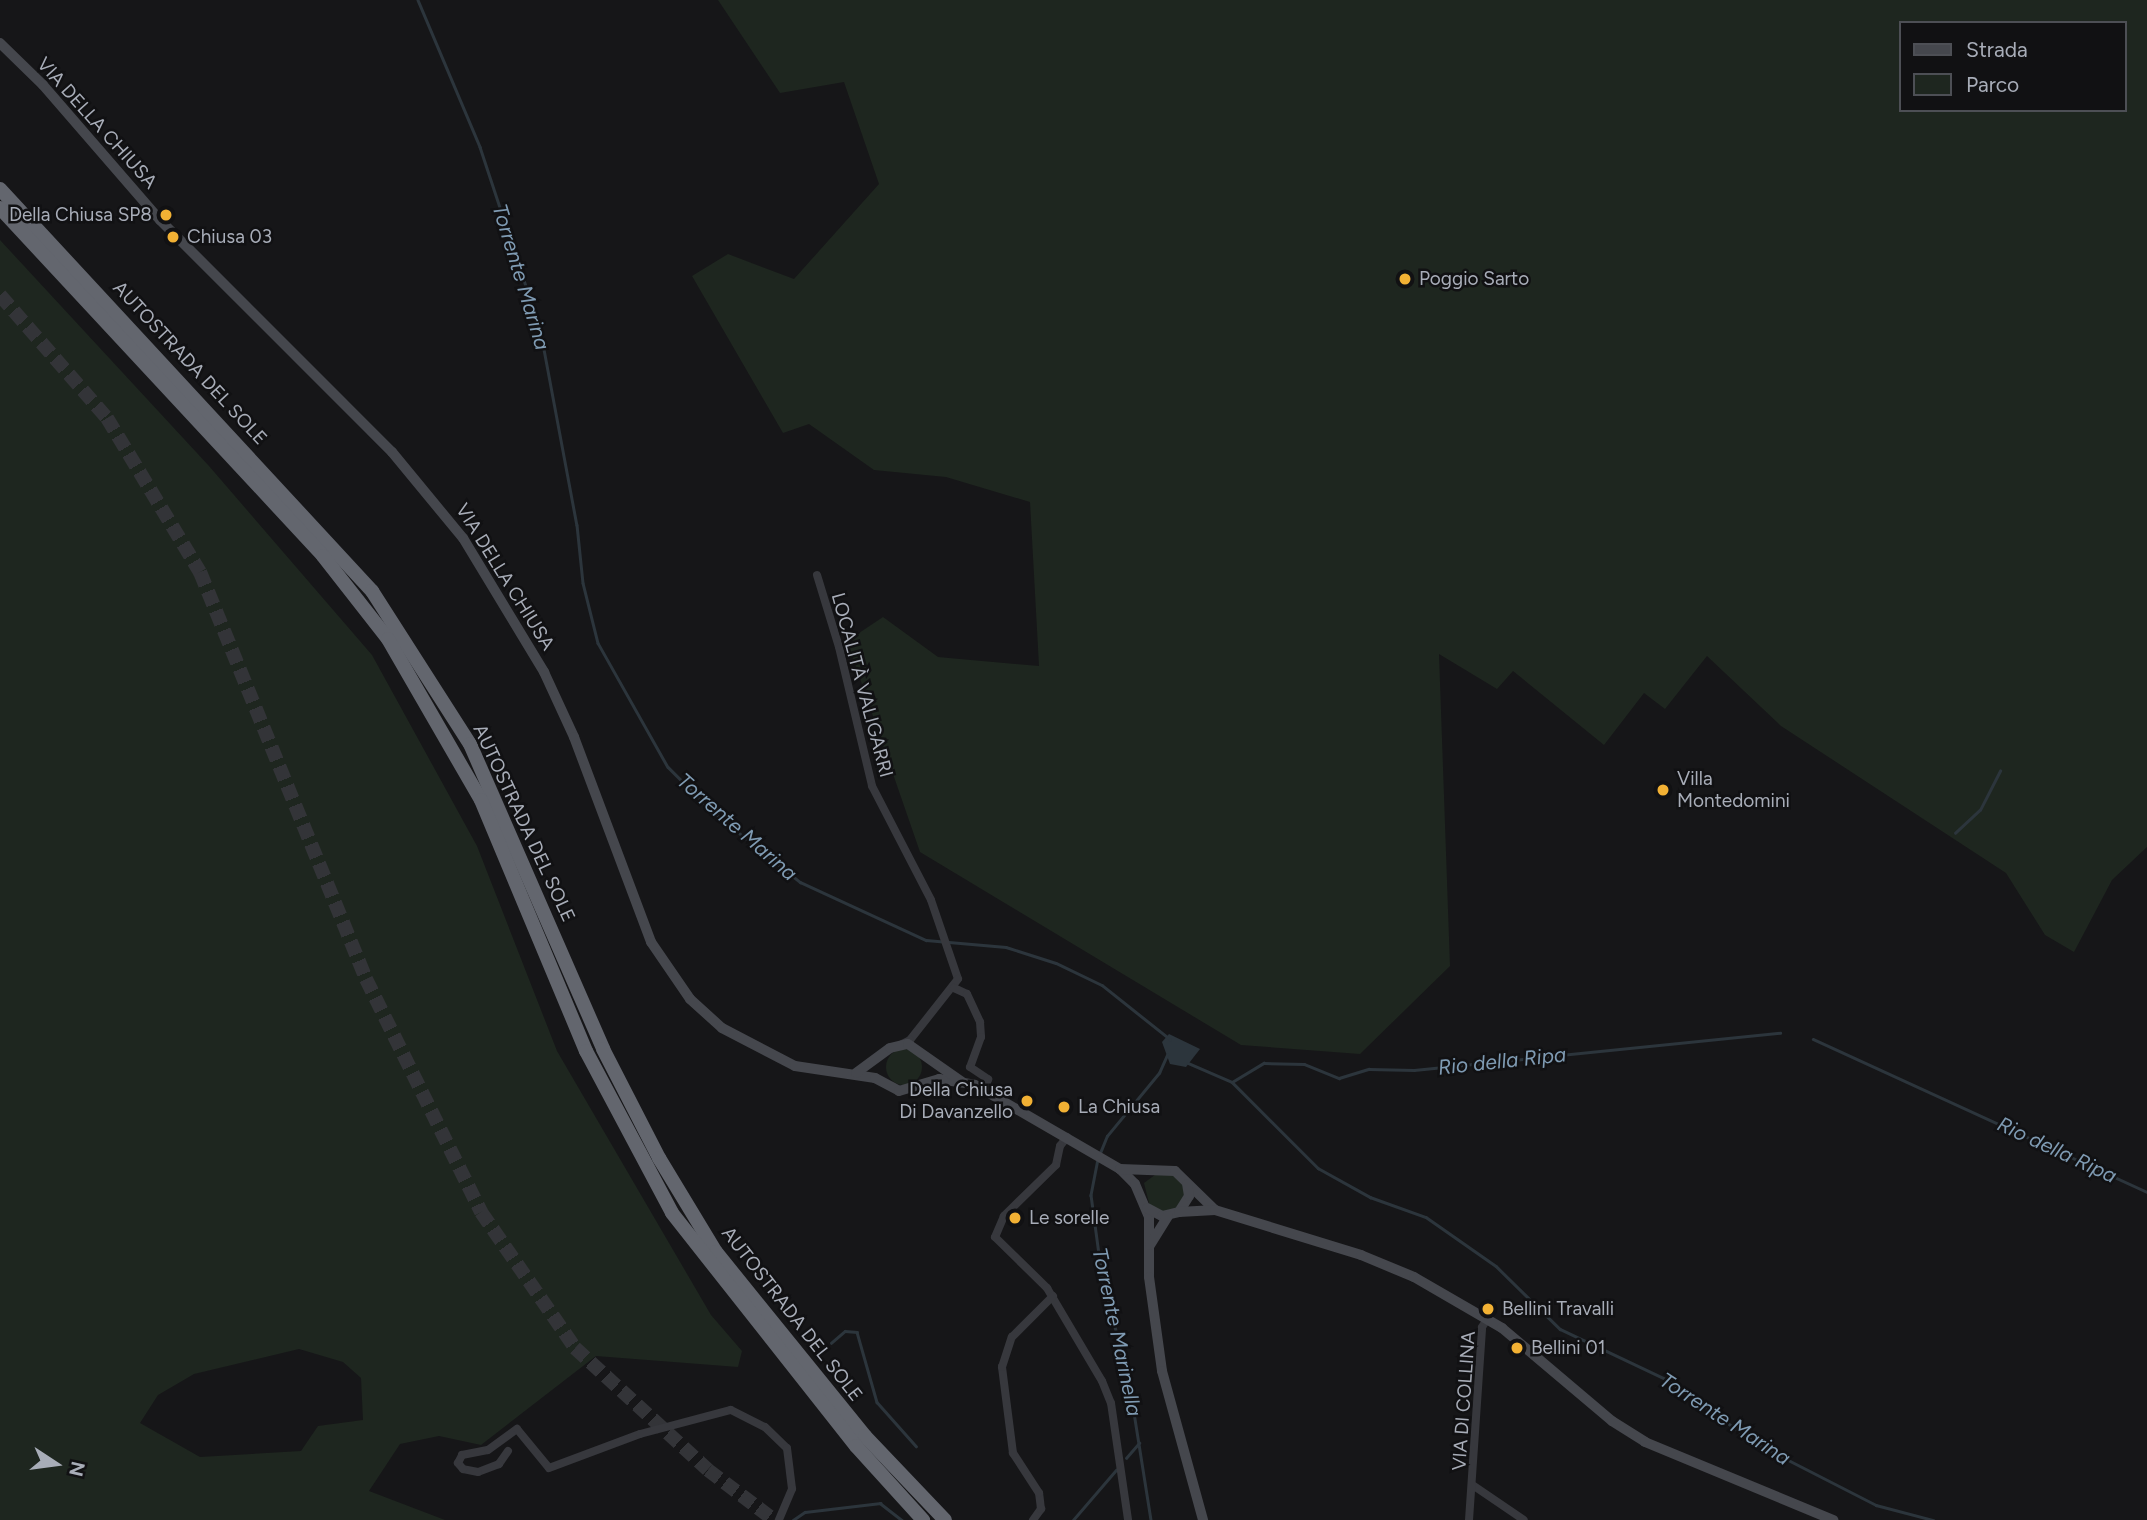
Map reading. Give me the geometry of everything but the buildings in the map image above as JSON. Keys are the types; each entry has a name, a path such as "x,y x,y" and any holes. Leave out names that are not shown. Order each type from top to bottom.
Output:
{"highway":[{"name":"AUTOSTRADA DEL SOLE","path":"0,189 206,418"},
{"name":"AUTOSTRADA DEL SOLE","path":"0,208 335,548 470,744 603,1049 659,1157 709,1240 865,1436 944,1520"},
{"name":"AUTOSTRADA DEL SOLE","path":"394,635 481,800 586,1051 672,1213 856,1446 923,1520"}],"main road":[{"name":"VIA DELLA CHIUSA","path":"0,43 43,85 160,220 392,452 463,538 544,673 574,737 651,942 675,982 722,1028 749,1045 795,1066 856,1073 884,1081 899,1091 922,1084 962,1082"},
{"name":"VIA DELLA CHIUSA","path":"902,1044 922,1052 962,1082 985,1090 1117,1167 1142,1195 1146,1207 1162,1371 1203,1520"},
{"path":"856,1073 902,1044"},
{"path":"922,1052 928,1072 922,1084"},
{"path":"882,1057 884,1081"},
{"name":"VIA DELLA CHIUSA","path":"1117,1167 1175,1171 1215,1210"},
{"path":"1142,1195 1144,1183 1157,1171"},
{"path":"1180,1212 1189,1196 1187,1184"},
{"path":"1146,1207 1168,1216 1180,1212 1215,1210 1387,1264 1488,1318 1628,1432 1833,1520"},
{"path":"1149,1248 1168,1216"}],"street":[{"name":"LOCALITÀ VALIGARRI","path":"817,575 839,647 872,786 937,914 956,972 954,988"},
{"path":"902,1044 918,1030 954,988 967,994 980,1022 981,1037 970,1066 988,1079 985,1090"},
{"path":"918,1030 922,1052"},
{"path":"1067,1137 1060,1146 1056,1165 1004,1216 995,1237 1053,1296 1111,1403 1128,1520"},
{"path":"1033,1520 1041,1509 1039,1493 1013,1452 1002,1367 1012,1337 1053,1296"},
{"name":"VIA DI COLLINA","path":"1469,1520 1474,1486 1482,1326 1488,1318"},
{"path":"508,1451 499,1464 478,1472 463,1469 458,1463 462,1455 488,1450 517,1429 549,1468 720,1410 731,1409 765,1427 788,1448 792,1489 779,1520"},
{"name":"VIA DI COLLINA","path":"1474,1486 1524,1520"}],"green space":[{"path":"718,0 2147,0 2147,847 2112,880 2074,952 2045,935 2006,873 1781,726 1707,656 1665,709 1644,693 1604,745 1513,671 1497,689 1439,654 1450,966 1360,1054 1241,1045 920,852 847,641 883,617 938,657 1039,666 1030,502 946,477 874,470 809,424 783,433 692,276 728,254 794,279 879,184 844,82 780,93"},
{"path":"0,240 209,466 372,655 477,846 557,1051 711,1315 742,1351 738,1367 596,1356 481,1445 439,1436 400,1444 369,1491 445,1520 0,1520","holes":["299,1349 343,1362 361,1378 363,1420 318,1426 301,1451 200,1457 140,1423 158,1395 194,1374"]},
{"path":"904,1049 917,1054 922,1067 917,1080 904,1085 891,1080 886,1067 891,1054"},
{"path":"1163,1169 1187,1184 1179,1212 1151,1211 1144,1183"}],"shaded area":[{"path":"1169,1034 1200,1049 1186,1067 1170,1064 1162,1042"}],"waterway":[{"name":"Torrente Marina","path":"418,0 480,147 540,328 577,525 583,583 598,643 668,767 713,812 800,882 926,940 1006,947 1056,963 1102,985 1170,1039"},
{"path":"1955,833 1980,810 2000,771"},
{"name":"Rio della Ripa","path":"1232,1082 1264,1063 1304,1064 1339,1078 1369,1069 1414,1070 1780,1033"},
{"name":"Rio della Ripa","path":"1813,1039 2147,1192"},
{"name":"Torrente Marinella","path":"1100,1153 1107,1136 1159,1073 1167,1055"},
{"name":"Torrente Marina","path":"1188,1063 1232,1082 1318,1168 1370,1197 1426,1217 1496,1266 1560,1329 1668,1380 1757,1444 1876,1505 1933,1520"},
{"name":"Torrente Marinella","path":"1098,1159 1091,1195 1102,1276 1129,1381 1151,1520"},
{"path":"831,1343 845,1331 857,1332 877,1402 916,1446"},
{"path":"1126,1458 1139,1443"},
{"path":"1073,1520 1116,1470"},
{"path":"793,1520 805,1512 880,1503 902,1520"}],"tunnel":[{"path":"0,295 107,418 200,572 366,979 481,1212 575,1348 708,1470 774,1520"}],"place":[{"name":"Della Chiusa SP8","path":"166,215"},
{"name":"Chiusa 03","path":"173,237"},
{"name":"Poggio Sarto","path":"1405,279"},
{"name":"Villa Montedomini","path":"1663,790"},
{"name":"Della Chiusa Di Davanzello","path":"1027,1101"},
{"name":"La Chiusa","path":"1064,1107"},
{"name":"Le sorelle","path":"1015,1218"},
{"name":"Bellini Travalli","path":"1488,1309"},
{"name":"Bellini 01","path":"1517,1348"}]}
